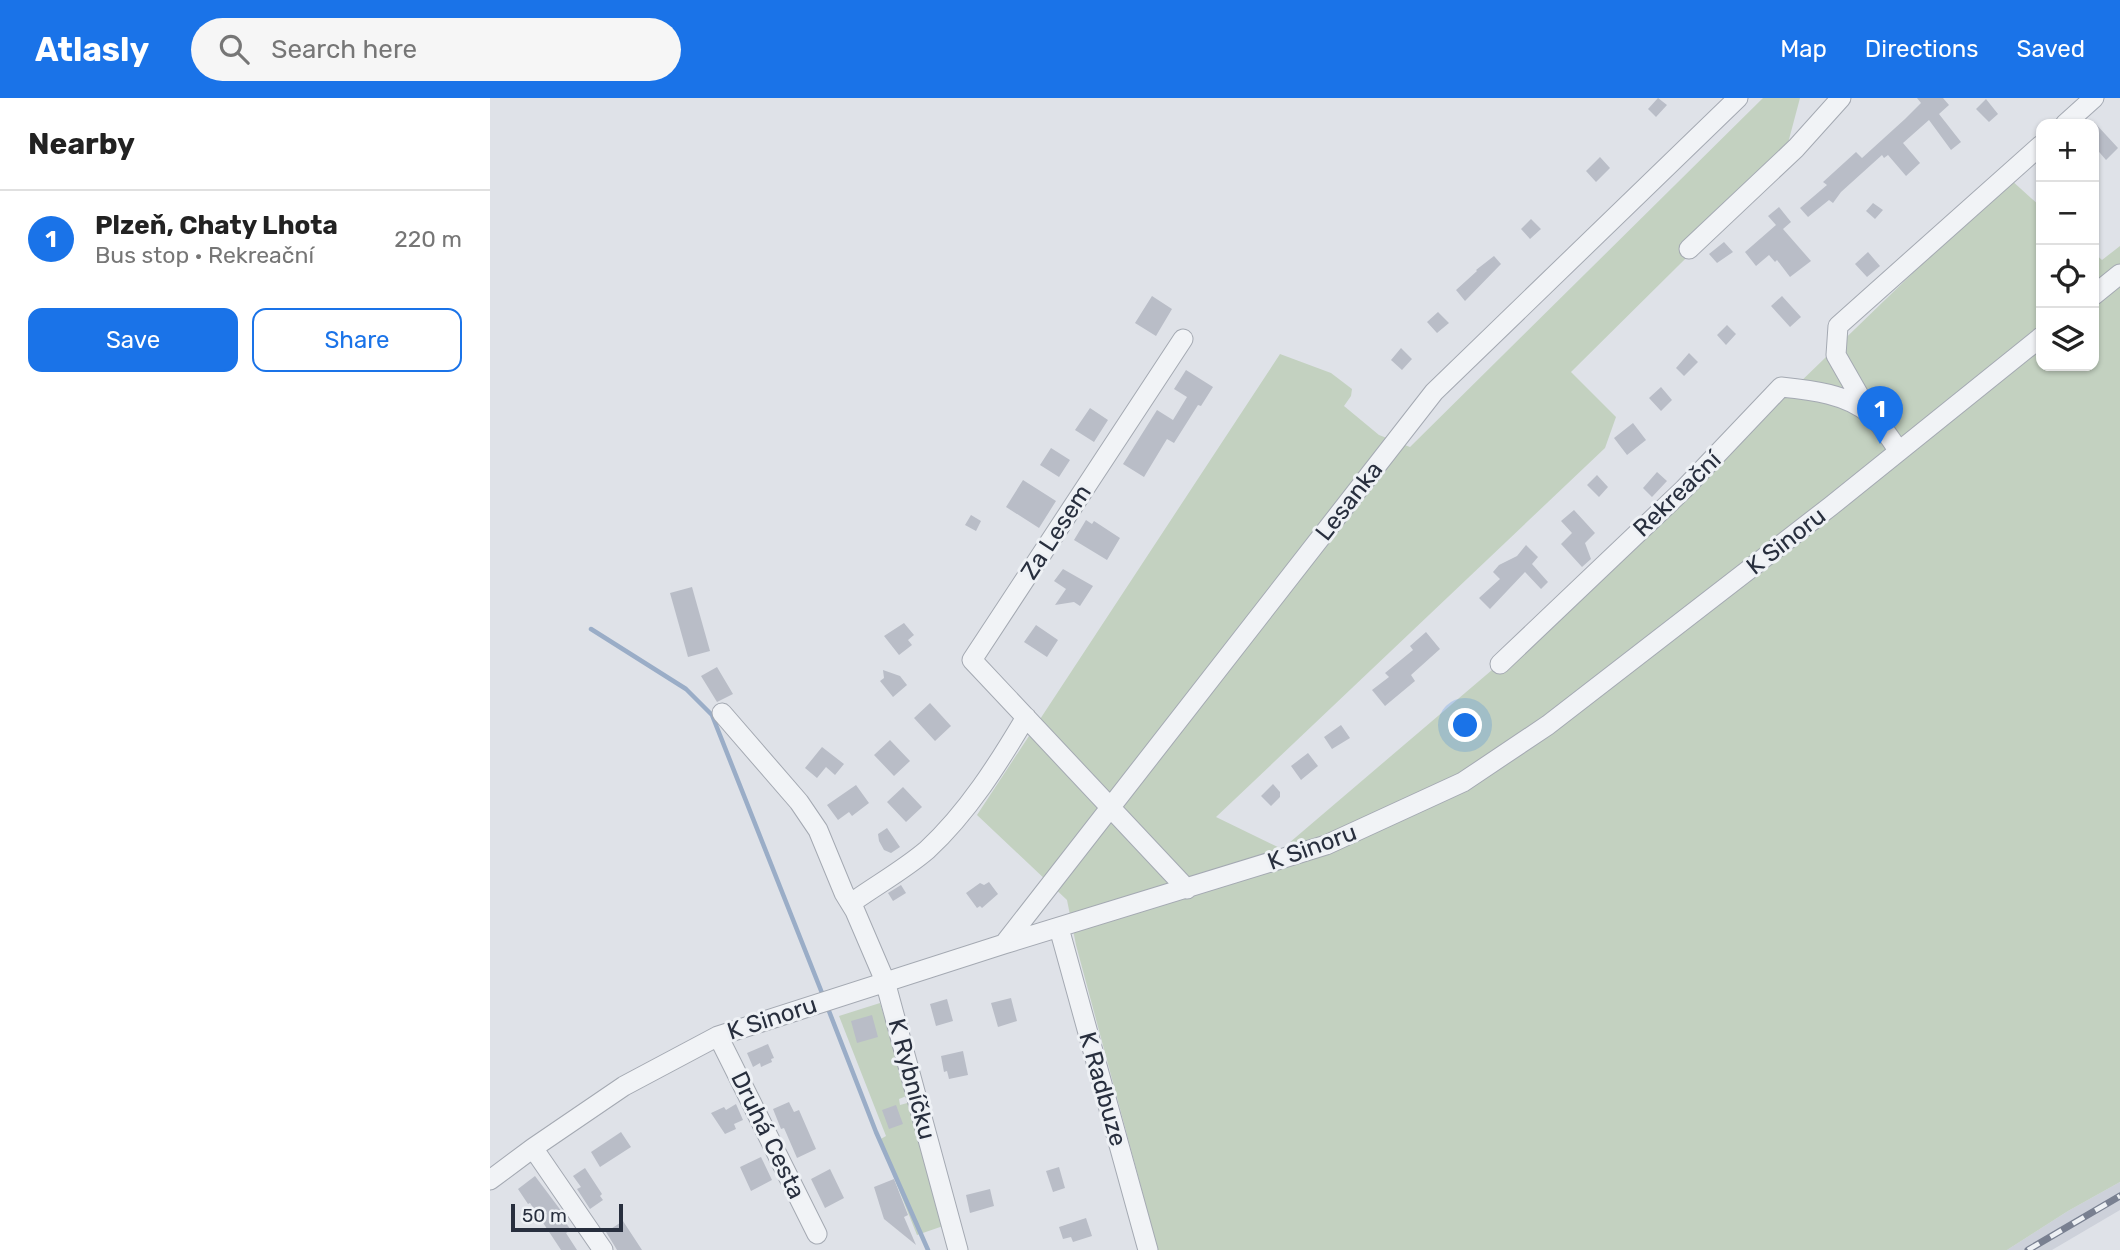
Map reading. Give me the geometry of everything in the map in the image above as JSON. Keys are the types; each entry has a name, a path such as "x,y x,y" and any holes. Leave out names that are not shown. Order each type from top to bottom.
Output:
{"street":[{"name":"Lesanka","path":"1004,944 1434,391 1738,98"},
{"path":"1689,249 1796,148 1841,98"},
{"path":"2071,119 2094,98"},
{"name":"Rekreační","path":"1899,451 1871,415 1836,355 1838,326 2036,149"},
{"path":"2099,291 2120,274"},
{"name":"Za Lesem","path":"1183,339 972,660 1187,889"},
{"name":"K Sinoru","path":"490,1180 624,1086 718,1036 886,981 1326,845 1463,782 1559,717 1831,506 2036,341"},
{"name":"Rekreační","path":"1500,664 1685,489 1782,387 1823,392 1846,400 1871,415"},
{"name":"K Rybníčku","path":"722,713 799,802 818,830 844,893 856,905"},
{"path":"856,905 926,851 940,836 982,788 1026,717"},
{"name":"K Rybníčku","path":"792,775 816,807 856,891 856,905 886,981 958,1250"},
{"name":"K Radbuze","path":"1059,928 1148,1250"},
{"name":"Druhá Cesta","path":"718,1036 817,1234"},
{"path":"533,1148 603,1250"}],"shaded area":[{"path":"2120,1182 2120,1210 2052,1250 2007,1250 2068,1211"}],"green space":[{"path":"1763,98 1800,98 1783,162 1571,372 1616,417 1605,448 1216,817 1282,849 1581,594 2010,179 2036,202 2036,371 2099,371 2099,257 2102,260 2120,246 2120,1182 2007,1250 1158,1250 1076,945 1067,900 977,815 1280,354 1331,373 1352,389 1344,406 1379,435 1410,447"},
{"path":"880,1003 909,1095 899,1099 900,1105 911,1102 946,1225 917,1235 879,1140 886,1136 839,1016"}],"building":[{"path":"1658,98 1667,105 1656,117 1648,109"},
{"path":"1917,98 1943,98 1949,105 1939,114 1961,142 1951,150 1929,120 1903,143 1920,163 1906,176 1888,155 1884,158 1882,155 1841,192 1833,203 1829,200 1808,217 1800,208 1827,185 1823,182 1856,152 1862,158 1921,103"},
{"path":"1986,99 1998,114 1989,122 1976,109"},
{"path":"2099,127 2118,148 2106,160 2099,152"},
{"path":"1600,157 1610,168 1596,182 1586,171"},
{"path":"1873,203 1883,210 1875,219 1866,211"},
{"path":"1779,207 1791,222 1783,229 1811,261 1790,277 1777,260 1775,262 1769,255 1756,266 1745,252 1776,225 1768,216"},
{"path":"1531,219 1541,229 1530,239 1521,229"},
{"path":"1724,242 1733,252 1717,263 1709,254"},
{"path":"1868,252 1880,266 1867,277 1855,264"},
{"path":"1494,256 1501,264 1465,301 1456,290"},
{"path":"1152,296 1172,309 1156,336 1135,323"},
{"path":"1782,296 1801,317 1790,327 1771,306"},
{"path":"1438,312 1449,323 1437,333 1427,322"},
{"path":"1727,325 1736,334 1726,345 1717,335"},
{"path":"1401,348 1412,359 1402,370 1391,360"},
{"path":"1689,353 1698,362 1684,376 1676,368"},
{"path":"1186,370 1213,387 1174,443 1167,439 1144,477 1123,464 1157,410 1173,420 1187,397 1174,389"},
{"path":"1661,387 1672,400 1661,411 1649,398"},
{"path":"1090,408 1108,420 1094,442 1075,430"},
{"path":"1633,423 1646,440 1627,455 1614,438"},
{"path":"1051,448 1070,460 1059,477 1040,465"},
{"path":"1657,472 1667,481 1652,497 1643,488"},
{"path":"1597,475 1608,487 1599,497 1587,485"},
{"path":"1023,480 1056,501 1039,528 1006,507"},
{"path":"1574,510 1595,533 1585,543 1591,559 1582,567 1561,544 1572,533 1561,521"},
{"path":"971,515 981,521 976,531 965,525"},
{"path":"1086,520 1092,524 1094,521 1120,538 1107,560 1074,540"},
{"path":"1526,545 1538,557 1532,564 1548,582 1541,589 1525,572 1490,609 1479,598 1500,579 1493,572 1499,565 1517,556"},
{"path":"1063,569 1093,586 1080,606 1074,602 1055,605 1066,589 1054,581"},
{"path":"692,587 710,651 688,657 670,593"},
{"path":"904,623 914,635 908,640 912,645 899,655 884,636"},
{"path":"1036,625 1058,640 1047,657 1024,642"},
{"path":"1426,632 1440,649 1411,675 1415,681 1385,706 1372,690 1389,677 1385,673 1413,650 1410,646"},
{"path":"717,667 733,694 717,702 701,676"},
{"path":"883,670 900,676 907,685 893,697 880,681 884,678"},
{"path":"930,703 951,726 935,741 914,718"},
{"path":"1341,725 1350,738 1332,749 1324,737"},
{"path":"890,740 910,761 894,776 874,755"},
{"path":"822,747 844,764 835,775 826,767 817,778 805,768"},
{"path":"1308,753 1318,766 1301,780 1291,766"},
{"path":"1273,784 1280,792 1280,797 1271,806 1261,796"},
{"path":"856,785 869,803 852,816 849,812 838,820 827,805"},
{"path":"903,787 922,807 906,822 887,802"},
{"path":"887,828 900,847 891,853 884,850 879,841 878,834"},
{"path":"989,882 998,894 982,908 977,908 966,893 980,883 984,885"},
{"path":"901,885 906,893 893,901 888,893"},
{"path":"1011,998 1017,1021 998,1027 991,1003"},
{"path":"947,999 953,1021 936,1026 930,1004"},
{"path":"872,1015 878,1037 857,1043 851,1021"},
{"path":"768,1044 774,1058 771,1059 772,1062 753,1067 747,1053"},
{"path":"963,1051 968,1075 949,1079 947,1071 944,1072 941,1056"},
{"path":"789,1102 794,1112 799,1110 816,1149 797,1158 773,1109"},
{"path":"736,1104 743,1120 734,1124 736,1129 725,1134 711,1113 724,1107 726,1110"},
{"path":"896,1105 903,1124 889,1129 882,1110"},
{"path":"621,1132 631,1147 600,1167 591,1152"},
{"path":"761,1157 772,1180 751,1191 740,1167"},
{"path":"1059,1167 1065,1188 1053,1192 1046,1171"},
{"path":"585,1168 603,1200 590,1209 577,1189 581,1187 573,1176"},
{"path":"830,1169 844,1198 825,1208 811,1179"},
{"path":"535,1176 568,1220 565,1222 571,1230 566,1233 577,1250 561,1250 518,1189"},
{"path":"894,1179 908,1215 904,1217 916,1245 883,1216 874,1187"},
{"path":"990,1189 994,1206 970,1213 966,1195"},
{"path":"1086,1218 1092,1236 1073,1242 1071,1237 1063,1239 1059,1227"},
{"path":"623,1221 642,1250 617,1250 606,1232"}],"waterway":[{"path":"591,629 686,689 712,715 824,998"},
{"path":"827,1006 876,1132 928,1250"}],"railway":[{"path":"2028,1250 2120,1196"}],"place":[{"name":"Plzeň, Chaty Lhota","path":"1880,444"}]}
